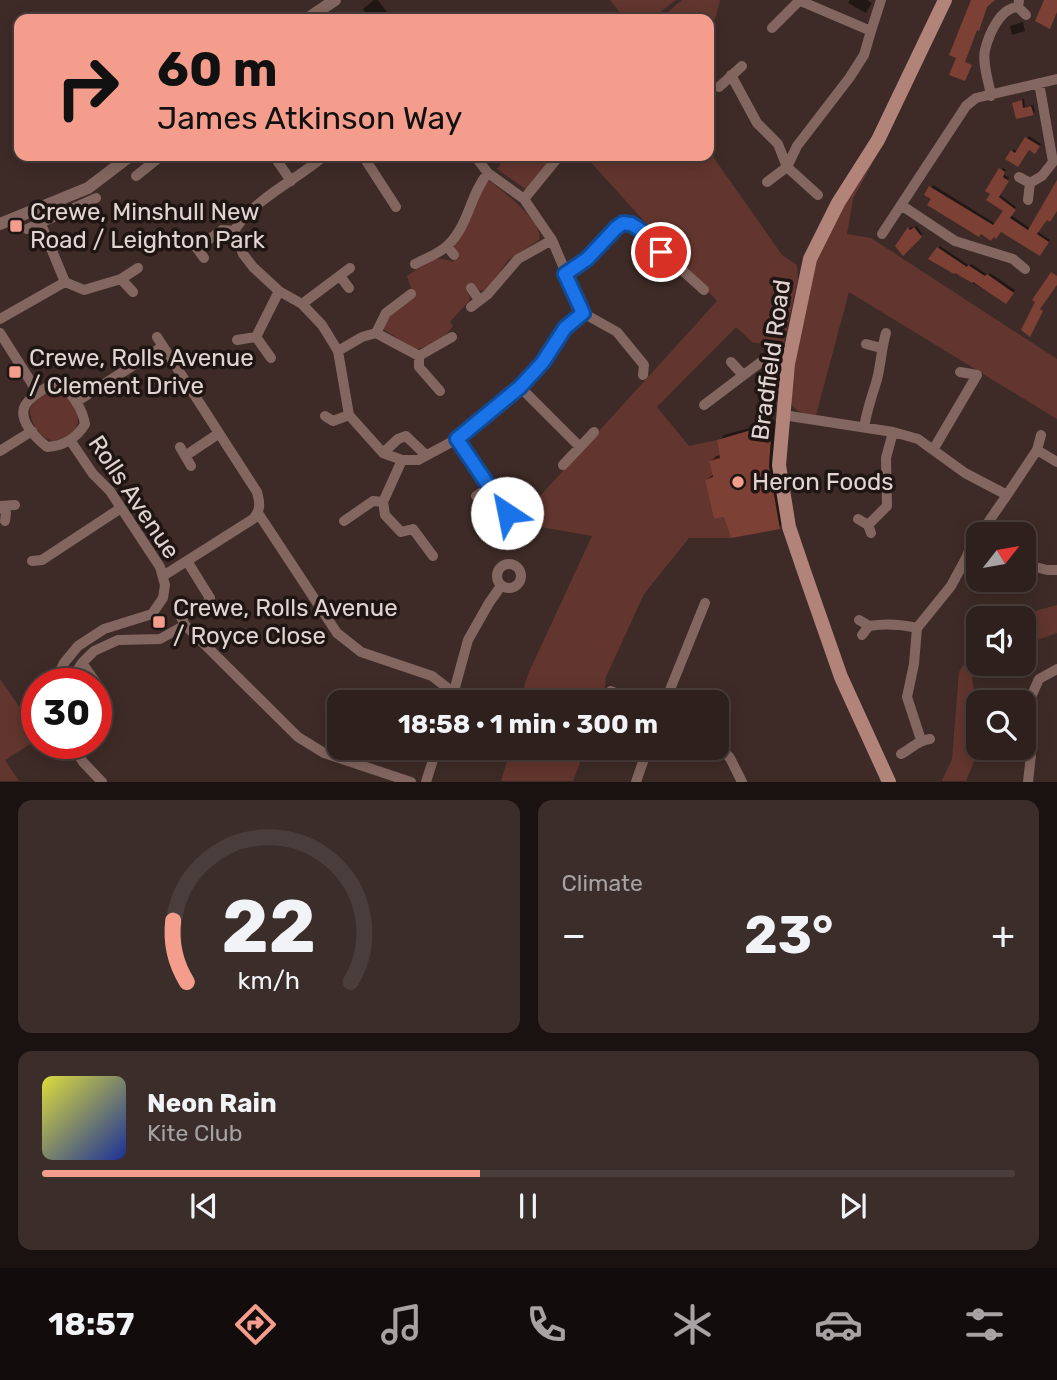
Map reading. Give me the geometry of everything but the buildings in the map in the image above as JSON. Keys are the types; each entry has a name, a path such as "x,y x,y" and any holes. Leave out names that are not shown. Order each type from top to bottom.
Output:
{"main road":[{"name":"Bradfield Road","path":"889,782 841,677 789,527 779,465 788,364 807,269 818,239 878,141 945,0"}],"street":[{"path":"314,14 335,0"},
{"path":"772,28 798,0 871,31"},
{"path":"767,182 787,167 797,146 864,55 881,0"},
{"path":"991,96 985,51 1000,15 1018,3 1027,15"},
{"path":"719,87 742,66"},
{"path":"731,75 757,123 778,144 787,167 818,195"},
{"path":"883,234 966,106 976,98 1057,79"},
{"path":"1030,183 1042,176 1052,162 1039,83"},
{"path":"0,224 88,187 123,161"},
{"path":"142,175 156,161"},
{"path":"277,161 291,181"},
{"path":"234,231 242,219 317,161"},
{"path":"366,161 396,207"},
{"path":"481,161 488,173 524,199 552,240 583,313 617,332 643,365 643,375"},
{"path":"524,199 555,161"},
{"path":"415,264 447,246 461,228 480,182 488,173"},
{"path":"1018,177 1030,183"},
{"path":"1028,200 1030,183"},
{"path":"27,229 96,198"},
{"path":"901,205 955,241 1013,259 1025,269"},
{"path":"565,274 587,259 623,223 631,224 704,290"},
{"path":"41,224 65,282 84,290 121,279 138,268"},
{"path":"204,258 194,244 222,230 234,231"},
{"path":"234,231 243,254 253,267 279,291 302,304 322,325 338,351 349,415 383,453 402,460 418,460 457,439 520,387 543,362 565,328 583,313"},
{"path":"471,288 475,304 518,259 552,240"},
{"path":"447,246 454,255"},
{"path":"302,304 350,268"},
{"path":"340,276 349,288"},
{"path":"121,279 133,292"},
{"path":"0,319 65,282"},
{"path":"256,337 279,291"},
{"path":"376,333 386,313 411,294"},
{"path":"0,333 38,393"},
{"path":"338,351 362,337 376,333 419,356"},
{"path":"864,427 886,333"},
{"path":"157,337 257,492 260,502 258,513 253,519 163,576"},
{"path":"237,340 256,337"},
{"path":"256,337 271,358"},
{"path":"419,356 452,337"},
{"path":"866,344 881,348"},
{"path":"76,402 162,347"},
{"path":"419,356 419,367 440,391"},
{"path":"731,362 743,375"},
{"path":"705,405 761,362 788,364"},
{"path":"933,450 977,375 960,372"},
{"path":"49,386 62,386 72,394 83,412 85,424 80,432 58,446 47,447 25,421 23,410 27,401 38,393 49,386"},
{"path":"520,387 580,447"},
{"path":"329,422 349,415"},
{"path":"783,415 893,432 918,439 965,473 1007,495"},
{"path":"0,452 32,431"},
{"path":"563,465 594,432"},
{"path":"858,519 869,529 887,506 886,458 893,432"},
{"path":"191,466 182,451 218,435"},
{"path":"988,522 1037,450 1041,435"},
{"path":"383,453 398,439 406,436 426,455"},
{"path":"457,439 507,513"},
{"name":"Rolls Avenue","path":"62,668 78,646 104,629 152,614 163,598 165,585 160,567 110,492 93,474 70,440"},
{"path":"1037,450 1057,462"},
{"path":"402,460 383,502 384,515 401,532 413,529 433,556"},
{"path":"476,496 489,487"},
{"path":"344,522 373,501 383,502"},
{"path":"1,507 15,505"},
{"path":"1,507 6,513 5,521"},
{"path":"32,561 41,560 121,508"},
{"path":"258,513 337,633 360,652 432,676 446,690"},
{"path":"901,754 926,739 907,697 914,664 917,628 951,586 966,557"},
{"path":"187,561 210,598 205,606"},
{"path":"1036,567 1057,570"},
{"path":"455,690 468,640 501,586"},
{"path":"670,690 705,603"},
{"path":"79,668 94,651 118,640 160,639 183,621 298,737 324,753 411,782"},
{"path":"864,627 899,623 917,628"},
{"path":"82,663 86,668"},
{"path":"1028,782 1031,755 1027,706 1039,679 1057,669"},
{"path":"729,757 742,782"},
{"path":"81,759 102,782"},
{"path":"426,782 433,760"},
{"path":"636,782 644,760"}],"shaded area":[{"path":"610,0 676,0 658,14 621,14"},
{"path":"682,0 720,0 714,20 714,14 666,14"},
{"path":"881,147 853,199 847,234 871,238 1057,359 1057,419 849,292 816,415 795,409 790,396 801,327 817,259 838,215"},
{"path":"714,158 782,255 797,265 798,279 781,356 772,355 771,344 753,343 736,327 657,407 689,446 717,440 720,458 709,461 713,477 705,480 714,519 724,517 731,538 689,538 644,594 606,677 604,690 523,690 592,536 524,524 531,506 717,301 590,161 714,161"},
{"path":"502,161 553,161 527,190 497,169"},
{"path":"490,181 529,216 539,233 539,240 508,260 488,289 480,291 472,284 466,288 469,301 450,322 453,326 441,341 415,350 383,329 389,315 414,297 407,276 434,260 446,259 452,262 459,258 454,248 456,243 485,182"},
{"path":"57,391 63,393 73,405 78,424 72,433 54,441 44,437 37,429 30,409 41,397"},
{"path":"1057,605 1057,633 1036,641 1036,611"},
{"path":"966,661 966,676 973,676 974,690 966,690 966,760 975,760 966,781 942,781 952,759 959,672"},
{"path":"0,679 21,709 21,750 5,760 19,781 0,781"},
{"path":"507,760 581,760 573,781 501,781"}],"place":[{"name":"Crewe, Minshull New Road / Leighton Park","path":"16,226"},
{"name":"Crewe, Rolls Avenue / Clement Drive","path":"15,372"},
{"name":"Heron Foods","path":"738,482"},
{"name":"Crewe, Rolls Avenue / Royce Close","path":"159,622"}],"route":[{"path":"507,513 457,439 520,387 543,362 565,328 583,313 565,274 587,259 623,223 639,229 661,252"}]}
